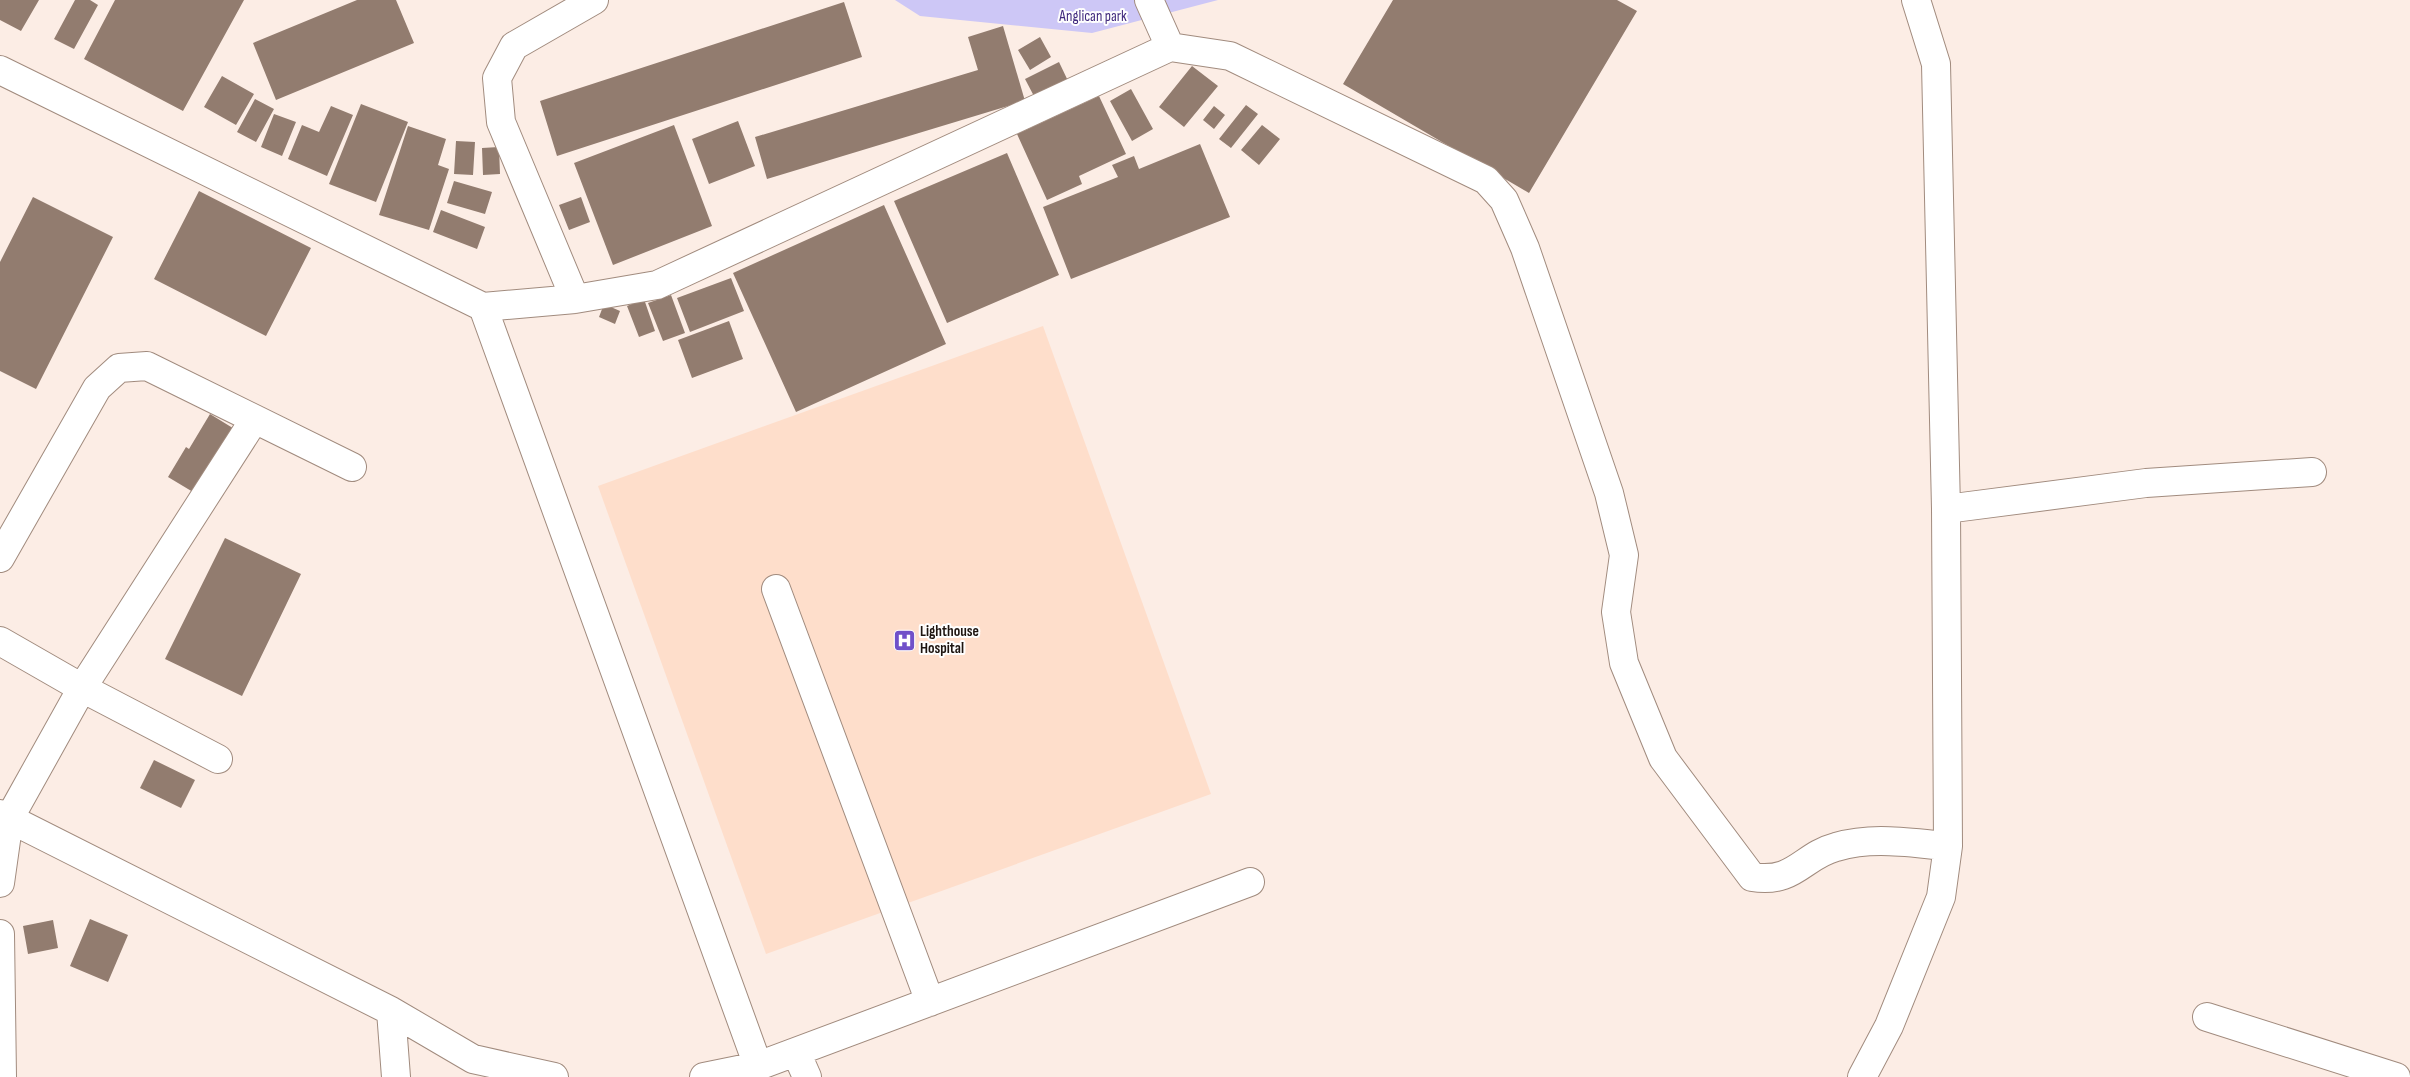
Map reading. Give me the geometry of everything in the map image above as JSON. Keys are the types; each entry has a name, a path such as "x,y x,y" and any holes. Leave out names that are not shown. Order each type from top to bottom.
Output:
{"street":[{"path":"575,298 501,122 497,78 514,46 594,0"},
{"path":"1149,0 1170,47"},
{"path":"1862,1077 1889,1026 1941,897 1948,846 1946,509 1936,64 1916,0"},
{"path":"0,70 483,307 575,298 658,285 1170,47 1230,56 1486,180 1504,200 1525,248 1609,493 1624,554 1616,612 1624,663 1663,758 1752,877 1769,880 1783,876 1834,847 1868,839 1948,846"},
{"path":"483,307 758,1066"},
{"path":"0,558 97,388 119,368 147,366 352,467"},
{"path":"0,883 5,817 82,688 254,420"},
{"path":"1946,509 2146,483 2312,472"},
{"path":"776,588 930,1002"},
{"path":"0,641 82,688 218,759"},
{"path":"5,817 391,1011 473,1060 554,1077"},
{"path":"704,1077 758,1066 1250,882"},
{"path":"0,934 2,1077"},
{"path":"391,1011 396,1077"},
{"path":"2206,1017 2396,1077"},
{"path":"796,1052 807,1077"}],"shaded area":[{"name":"Lighthouse Hospital","path":"1043,326 1211,794 766,954 598,486"}],"green space":[{"name":"Anglican park","path":"895,0 1218,0 1092,33 920,16"}],"building":[{"path":"0,0 39,0 21,31 0,20"},
{"path":"75,0 90,0 98,5 74,49 54,39"},
{"path":"115,0 244,0 183,111 84,59"},
{"path":"357,0 396,0 414,43 276,100 253,43"},
{"path":"1393,0 1617,0 1637,11 1529,193 1343,84"},
{"path":"844,2 862,57 557,156 540,101"},
{"path":"1003,26 1025,101 767,179 755,137 978,70 968,37"},
{"path":"1040,37 1051,57 1030,70 1018,50"},
{"path":"1059,62 1069,83 1036,100 1025,79"},
{"path":"1192,66 1218,86 1184,127 1159,107"},
{"path":"222,76 254,94 236,125 204,107"},
{"path":"1131,89 1153,129 1132,141 1110,101"},
{"path":"1099,96 1126,154 1079,176 1082,184 1047,200 1017,134"},
{"path":"255,99 274,109 256,142 237,132"},
{"path":"361,104 408,122 376,202 329,184"},
{"path":"1246,105 1258,114 1231,148 1219,139"},
{"path":"331,106 353,115 327,176 288,159 302,125 319,132"},
{"path":"1214,106 1225,115 1214,129 1203,120"},
{"path":"274,114 296,122 282,156 261,147"},
{"path":"738,121 755,166 709,184 692,139"},
{"path":"674,125 712,226 613,265 574,163"},
{"path":"1262,125 1280,139 1259,165 1241,150"},
{"path":"408,126 446,139 438,165 449,169 429,230 379,215"},
{"path":"456,141 475,142 473,175 454,174"},
{"path":"1200,144 1230,217 1071,279 1043,207 1118,177 1112,165 1134,156 1139,169"},
{"path":"499,147 500,174 483,175 482,148"},
{"path":"1007,153 1059,275 947,323 894,201"},
{"path":"454,181 492,192 485,214 447,203"},
{"path":"199,191 311,248 266,336 154,279"},
{"path":"33,197 113,237 36,389 0,371 0,262"},
{"path":"581,197 590,222 569,230 559,205"},
{"path":"884,205 946,344 796,412 733,273"},
{"path":"441,210 485,227 477,249 433,232"},
{"path":"731,278 744,311 690,332 677,298"},
{"path":"671,295 685,333 663,341 648,303"},
{"path":"644,299 655,331 639,337 627,306"},
{"path":"604,304 620,311 615,324 599,317"},
{"path":"729,321 743,359 692,378 678,340"},
{"path":"210,414 236,430 198,495 168,477 186,447 189,449"},
{"path":"225,538 301,574 242,696 165,659"},
{"path":"154,760 195,780 181,808 140,788"},
{"path":"90,919 128,935 108,982 70,966"},
{"path":"53,920 58,948 28,954 23,926"}],"place":[{"name":"Lighthouse Hospital","path":"904,640"}]}
